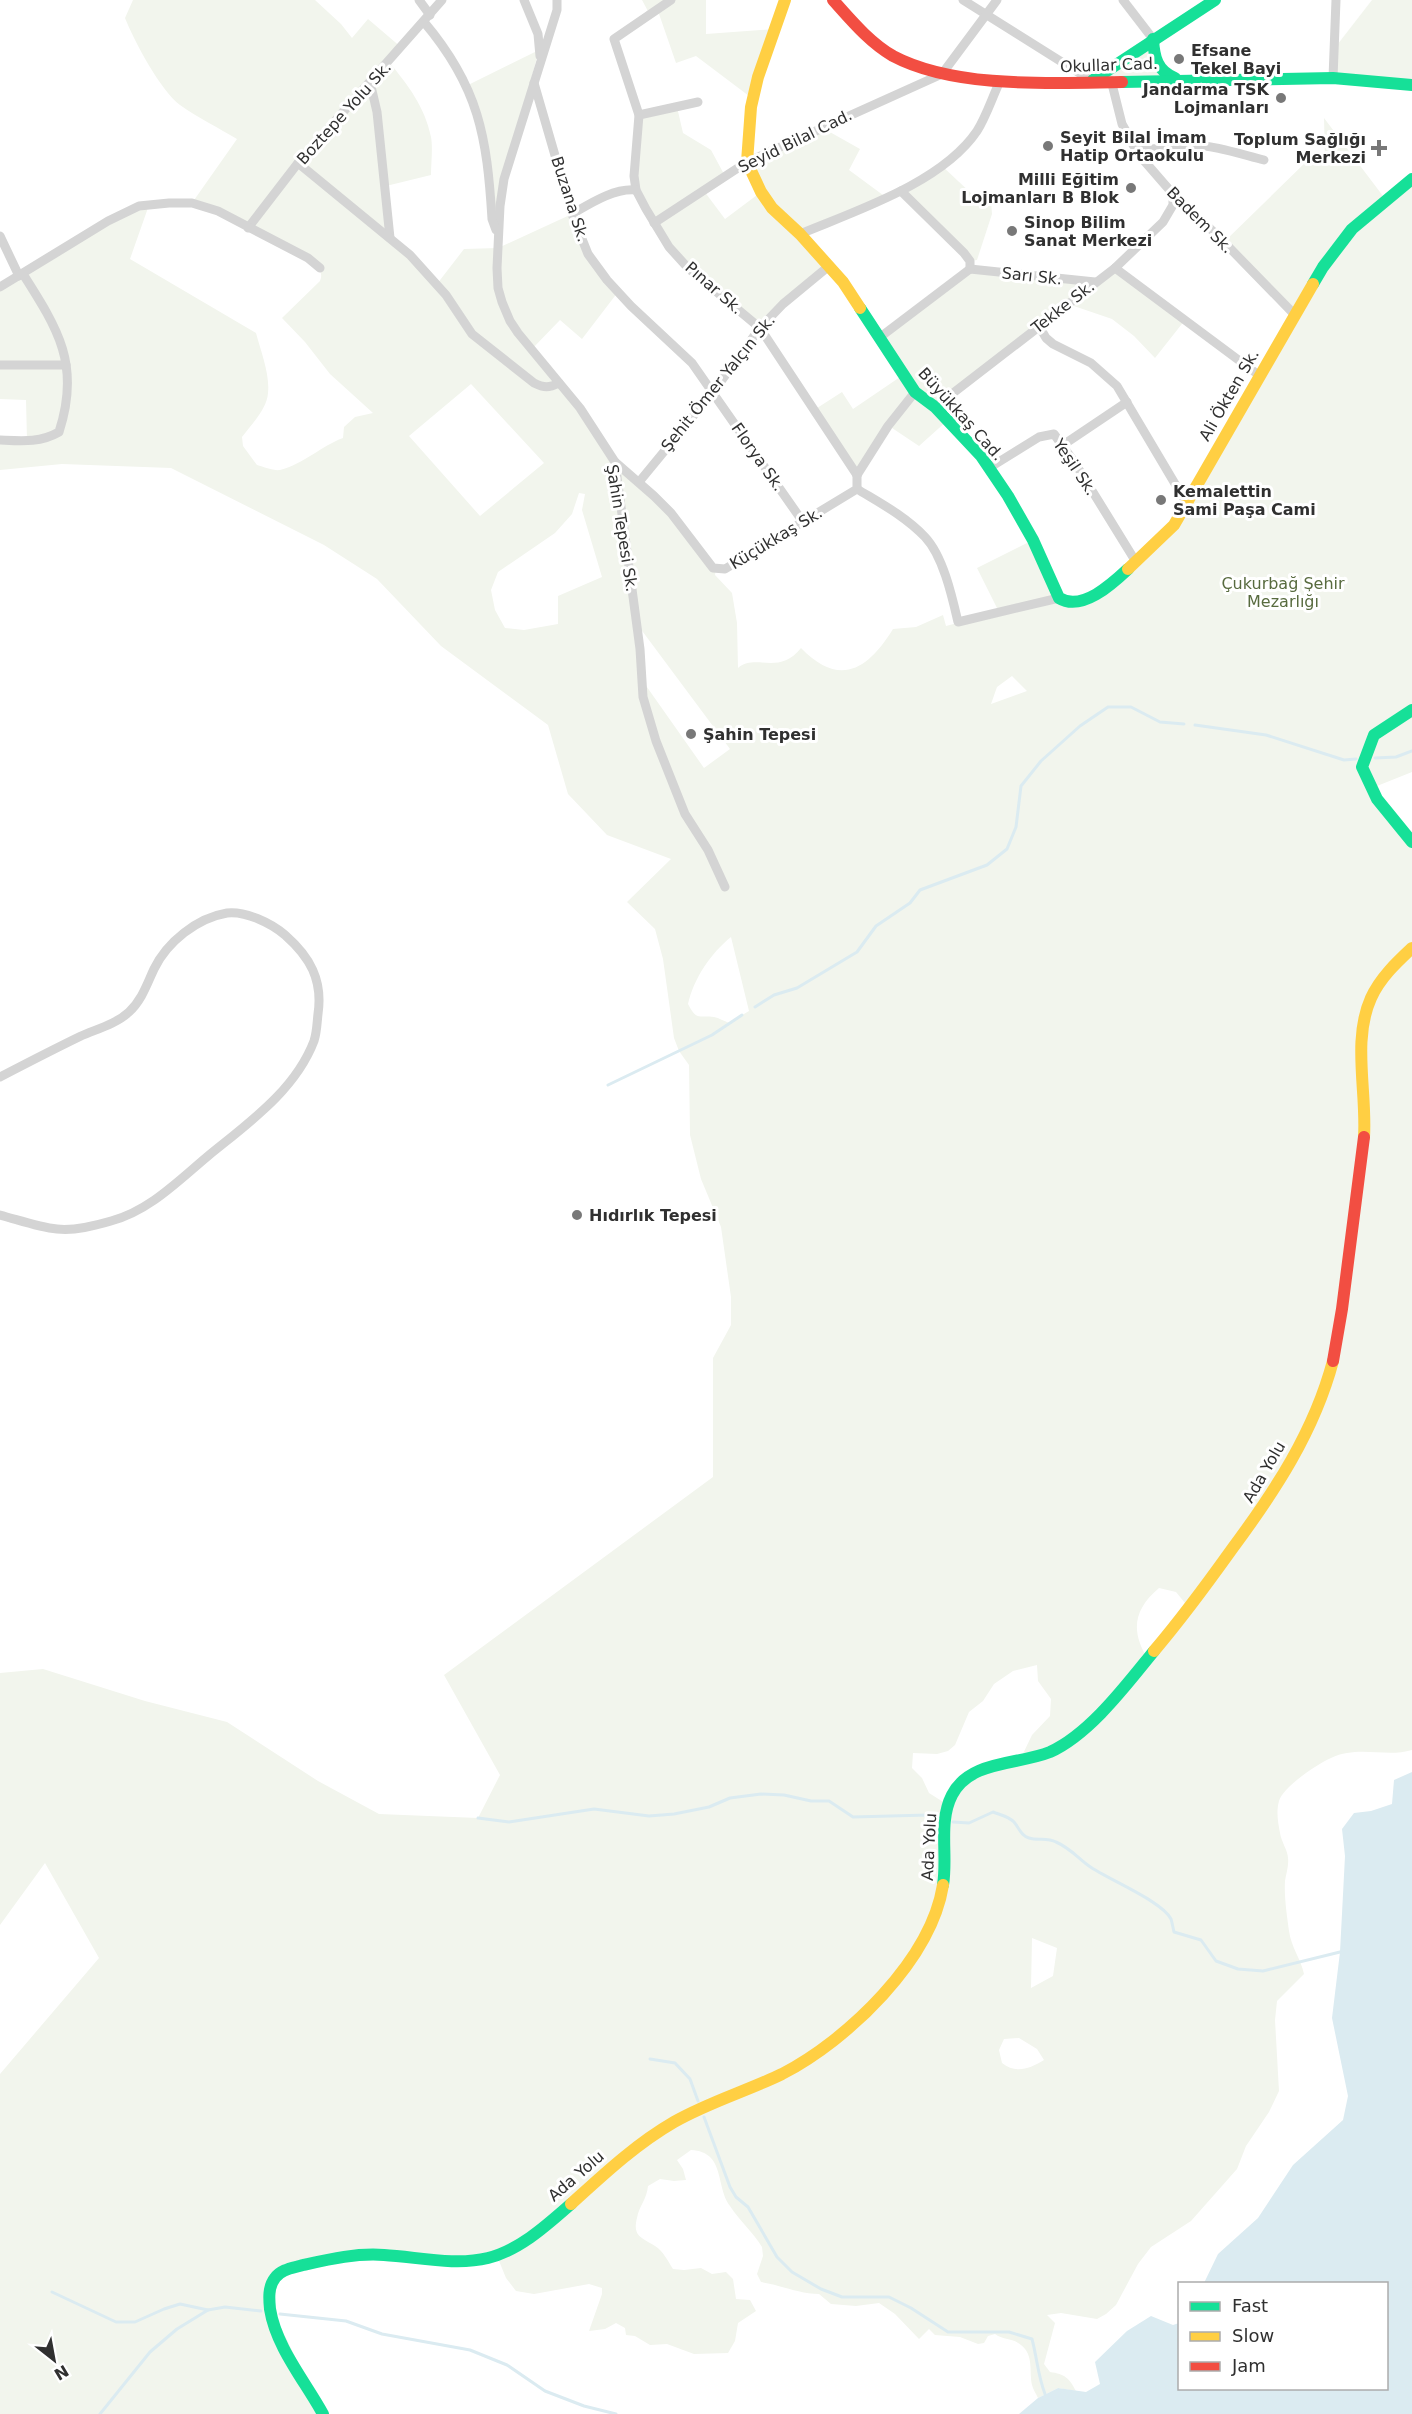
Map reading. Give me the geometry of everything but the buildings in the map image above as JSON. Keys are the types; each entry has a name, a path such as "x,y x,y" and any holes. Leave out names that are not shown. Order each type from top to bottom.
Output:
{"street":[{"path":"419,0 427,19 457,66 478,114 487,148 492,219 498,240"},
{"name":"Boztepe Yolu Sk.","path":"248,228 298,163 442,0"},
{"path":"524,0 538,34 541,61"},
{"path":"534,83 557,10 557,0"},
{"name":"Pınar Sk.","path":"671,0 614,39 639,115 634,176 636,190 669,247 688,268 760,328 857,475"},
{"path":"747,162 751,106 758,77 785,0"},
{"name":"Okullar Cad.","path":"833,0 862,32 892,55 931,72 942,74 1027,84 1111,80 1334,78 1410,82"},
{"path":"963,0 1092,81 1215,0"},
{"path":"942,74 997,0"},
{"path":"1122,0 1153,39 1158,68 1165,75 1178,80"},
{"path":"1334,78 1335,0"},
{"name":"Seyid Bilal Cad.","path":"654,223 747,162 942,74"},
{"name":"Badem Sk.","path":"1111,80 1122,124 1133,145 1173,194 1217,235 1294,314"},
{"path":"800,234 901,191 942,165 964,147 978,130 1000,81"},
{"path":"370,82 377,112 390,238"},
{"name":"Şahin Tepesi Sk.","path":"534,83 504,179 498,240 498,288 510,321 518,333 580,408 615,462 640,649 643,697 656,741 685,814 708,850 724,888"},
{"name":"Buzana Sk.","path":"534,83 572,214 588,254 607,280 631,306 692,363 713,392"},
{"path":"639,115 698,102"},
{"path":"1133,145 1146,150 1190,145 1226,150 1264,160"},
{"name":"Büyükkaş Cad.","path":"747,162 761,192 772,208 829,266 857,302 915,392 935,407 981,456 1033,540 1059,598"},
{"path":"298,163 390,238 430,276 446,295 472,334 534,383 544,388 559,383"},
{"name":"Ali Ökten Sk.","path":"1059,598 1067,603 1078,602 1093,596 1136,562 1174,525 1323,267 1352,229 1412,179"},
{"path":"572,214 611,195 627,189 636,190"},
{"path":"879,338 970,269 970,261 964,253 901,191"},
{"name":"Tekke Sk.","path":"935,407 1115,268 1162,222 1173,205 1173,194"},
{"path":"0,287 108,221 139,206 192,203 218,212 308,258 320,268"},
{"path":"0,236 21,275 54,323 65,353 67,407 59,432 47,439 0,440"},
{"name":"Şehit Ömer Yalçın Sk.","path":"639,482 713,392 760,328 790,298 829,266"},
{"path":"1115,268 1260,376"},
{"name":"Sarı Sk.","path":"970,269 1095,282"},
{"path":"1039,326 1046,338 1053,344 1076,354 1104,373 1127,402 1187,504"},
{"path":"0,365 66,365"},
{"name":"Florya Sk.","path":"713,392 802,522"},
{"path":"915,392 888,426 857,475 856,489 895,511 926,538 946,575 958,622 1059,598"},
{"path":"1063,445 1127,402"},
{"name":"Yeşil Sk.","path":"989,468 1045,434 1054,435 1063,445 1136,562"},
{"name":"Küçükkaş Sk.","path":"615,462 671,513 713,568 725,569 856,489"},
{"path":"1412,710 1374,735 1362,767 1377,798 1412,842"},
{"path":"0,1077 110,1024 129,1012 143,996 155,966 174,940 200,922 227,913 242,914 279,929 299,947 312,964 320,986 314,1040 299,1068 284,1087 265,1109 141,1210 113,1221 78,1229 57,1229 0,1215"},
{"name":"Ada Yolu","path":"323,2414 285,2348 270,2312 269,2290 278,2274 289,2268 341,2257 382,2255 468,2260 497,2256 513,2250 657,2133 691,2113 764,2084 798,2065 829,2043 892,1986 924,1942 942,1897 946,1818 951,1795 956,1788 964,1780 979,1772 1038,1758 1054,1750 1077,1733 1162,1644 1242,1538 1273,1493 1302,1441 1318,1406 1335,1355 1365,1128 1362,1050 1367,1011 1381,982 1412,948"}],"green space":[{"name":"Çukurbağ Şehir Mezarlığı","path":"133,0 315,0 341,24 352,38 368,19 402,48 389,62 420,106 432,141 431,175 386,186 390,237 437,284 464,249 498,248 572,214 579,234 618,292 582,339 560,320 532,349 615,462 639,482 716,568 715,575 732,593 737,623 738,668 752,662 784,661 801,648 828,667 840,670 852,669 873,655 893,629 916,627 943,615 946,626 999,612 977,568 1033,540 1059,598 1093,596 1174,525 1294,314 1224,242 1309,159 1325,158 1324,118 1386,200 1412,179 1412,772 1372,788 1412,842 1412,1750 1392,1753 1341,1754 1309,1771 1282,1795 1278,1805 1278,1817 1288,1858 1285,1881 1287,1913 1290,1937 1304,1974 1277,2001 1275,2020 1279,2091 1269,2112 1246,2146 1237,2169 1191,2221 1151,2247 1138,2264 1116,2305 1097,2319 1061,2313 1047,2315 1055,2323 1044,2364 1050,2372 1066,2377 1076,2391 1058,2388 1038,2398 1032,2385 1029,2358 1025,2349 1018,2343 995,2334 988,2336 984,2343 978,2344 960,2337 935,2335 929,2329 919,2339 895,2314 879,2303 856,2306 831,2304 819,2294 804,2293 761,2282 757,2274 763,2256 762,2247 725,2198 715,2163 702,2152 691,2150 677,2160 686,2180 660,2179 648,2186 638,2214 636,2229 640,2236 665,2256 673,2269 701,2268 712,2274 726,2272 733,2279 736,2299 750,2300 756,2311 738,2323 735,2341 728,2353 694,2354 667,2344 650,2345 635,2336 626,2335 625,2328 616,2323 605,2329 589,2331 602,2288 589,2284 534,2294 516,2291 506,2278 497,2256 382,2255 278,2274 268,2301 323,2414 0,2414 0,2074 99,1958 45,1863 0,1925 0,1673 43,1669 145,1701 227,1722 318,1781 379,1814 478,1818 500,1775 444,1675 713,1477 713,1358 731,1325 731,1297 721,1227 701,1179 690,1135 689,1065 679,1051 674,1038 663,959 655,929 627,902 671,859 607,835 568,794 548,725 441,646 377,579 324,545 171,468 62,464 0,470 0,440 27,440 26,400 0,399 0,287 108,221 149,205 130,259 256,333 266,371 268,393 262,411 242,437 243,446 257,465 280,470 297,464 343,438 344,427 355,417 373,413 330,374 305,342 282,318 320,281 320,272 315,263 192,203 237,139 194,114 173,98 149,65 125,18","holes":["471,384 544,463 480,516 409,436","579,493 585,494 582,510 602,577 558,596 558,624 524,630 505,628 495,610 491,590 498,572 555,533 572,514","637,624 730,749 704,768 642,680","1012,676 1027,691 991,704 997,687","731,937 749,1011 729,1023 714,1017 696,1015 688,1004 699,976 717,951","1159,1588 1176,1592 1189,1608 1148,1659 1142,1649 1137,1630 1137,1621 1144,1604","1037,1665 1038,1681 1051,1699 1050,1716 1032,1735 1019,1762 964,1780 948,1805 929,1793 922,1778 912,1768 913,1753 937,1754 948,1751 955,1745 969,1712 983,1701 994,1684 1013,1671","1032,1938 1057,1948 1053,1976 1031,1988","1019,2038 1037,2049 1044,2060 1023,2069 1012,2068 1002,2063 999,2050 1004,2039"]},
{"path":"642,0 706,0 706,34 775,29 753,99 696,56 676,63 658,11 650,15"},
{"path":"1372,0 1412,0 1412,85 1334,78 1334,49"},
{"path":"1153,39 1165,75 1092,81"},
{"path":"539,50 515,138 498,240 490,180 466,86"},
{"path":"677,107 683,133 711,150 725,176 704,191 725,219 761,192 747,162 821,127 860,149 849,170 887,198 800,234 829,266 760,328 669,247 634,176 639,115"},
{"path":"942,166 974,196 983,189 991,201 992,214 977,260 970,261 901,191"},
{"path":"1115,268 1185,320 1155,358 1134,336 1112,319 1068,304 935,406 948,420 919,446 889,426 857,475 814,410 842,392 853,409 903,375 879,338 970,269 1095,282"}],"shaded area":[{"path":"1412,1772 1412,2414 1019,2414 1038,2398 1058,2388 1086,2392 1100,2384 1095,2362 1127,2331 1151,2316 1173,2325 1178,2323 1178,2390 1388,2390 1388,2282 1204,2282 1218,2254 1258,2218 1293,2165 1343,2120 1348,2096 1332,2018 1340,1952 1345,1856 1342,1829 1354,1813 1371,1811 1392,1804 1394,1780"}],"waterway":[{"path":"755,1007 774,995 797,988 857,952 876,926 910,903 920,890 987,865 1007,849 1016,827 1021,786 1041,761 1080,726 1108,707 1131,707 1160,722 1184,724"},
{"path":"1195,725 1266,735 1344,760 1356,759"},
{"path":"1375,758 1396,757 1412,751"},
{"path":"608,1085 712,1035 742,1015"},
{"path":"478,1818 509,1822 594,1809 649,1816 674,1814 709,1807 730,1798 761,1794 784,1795 811,1801 829,1801 853,1817 928,1815 937,1818"},
{"path":"953,1822 969,1823 993,1812 1012,1820 1026,1837 1061,1844 1089,1866 1166,1912 1171,1919 1174,1932 1201,1940 1216,1961 1238,1969 1263,1971 1340,1952"},
{"path":"650,2059 675,2063 690,2079 698,2101"},
{"path":"704,2117 730,2187 736,2197 748,2207 777,2257 792,2272 821,2289 842,2297 889,2297 948,2332 1009,2332 1032,2339 1045,2394"},
{"path":"52,2292 116,2322 135,2322 180,2304 208,2310"},
{"path":"100,2414 150,2352 177,2329 208,2310 225,2307 261,2311"},
{"path":"280,2314 346,2321 382,2334 470,2350 507,2365 545,2391 584,2406 616,2414"}],"traffic: fast":[{"path":"1093,80 1215,0"},
{"path":"1153,39 1154,52 1160,67 1175,78"},
{"path":"1122,82 1333,78 1412,85"},
{"path":"1313,284 1352,229 1412,179"},
{"path":"860,308 915,392 935,407 981,456 1008,496 1033,540 1059,598 1068,601 1087,599 1114,582 1128,569"},
{"path":"1412,710 1374,735 1362,767 1377,799 1412,842"},
{"path":"943,1885 945,1816 952,1795 960,1784 970,1775 982,1769 1037,1756 1065,1744 1107,1707 1154,1651"},
{"path":"323,2414 292,2363 273,2323 270,2309 271,2285 280,2273 303,2265 363,2255 450,2261 488,2258 522,2243 571,2204"}],"traffic: slow":[{"path":"785,0 758,77 751,107 747,162 761,192 772,208 800,234 843,282 860,308"},
{"path":"1128,569 1174,525 1313,284"},
{"path":"1364,1137 1361,1049 1365,1014 1379,984 1412,948"},
{"path":"1154,1651 1204,1588 1278,1483 1315,1412 1333,1361"},
{"path":"571,2204 621,2160 674,2122 701,2108 782,2074 833,2041 859,2019 883,1995 904,1969 922,1941 935,1913 943,1885"}],"traffic: jam":[{"path":"833,0 876,44 893,56 918,67 945,74 1005,82 1122,82"},
{"path":"1333,1361 1364,1137"}],"place":[{"name":"Efsane Tekel Bayi","path":"1179,59"},
{"name":"Jandarma TSK Lojmanları","path":"1281,98"},
{"name":"Seyit Bilal İmam Hatip Ortaokulu","path":"1048,146"},
{"name":"Toplum Sağlığı Merkezi","path":"1379,148"},
{"name":"Milli Eğitim Lojmanları B Blok","path":"1131,188"},
{"name":"Sinop Bilim Sanat Merkezi","path":"1012,231"},
{"name":"Kemalettin Sami Paşa Cami","path":"1161,500"},
{"name":"Şahin Tepesi","path":"691,734"},
{"name":"Hıdırlık Tepesi","path":"577,1215"}]}
